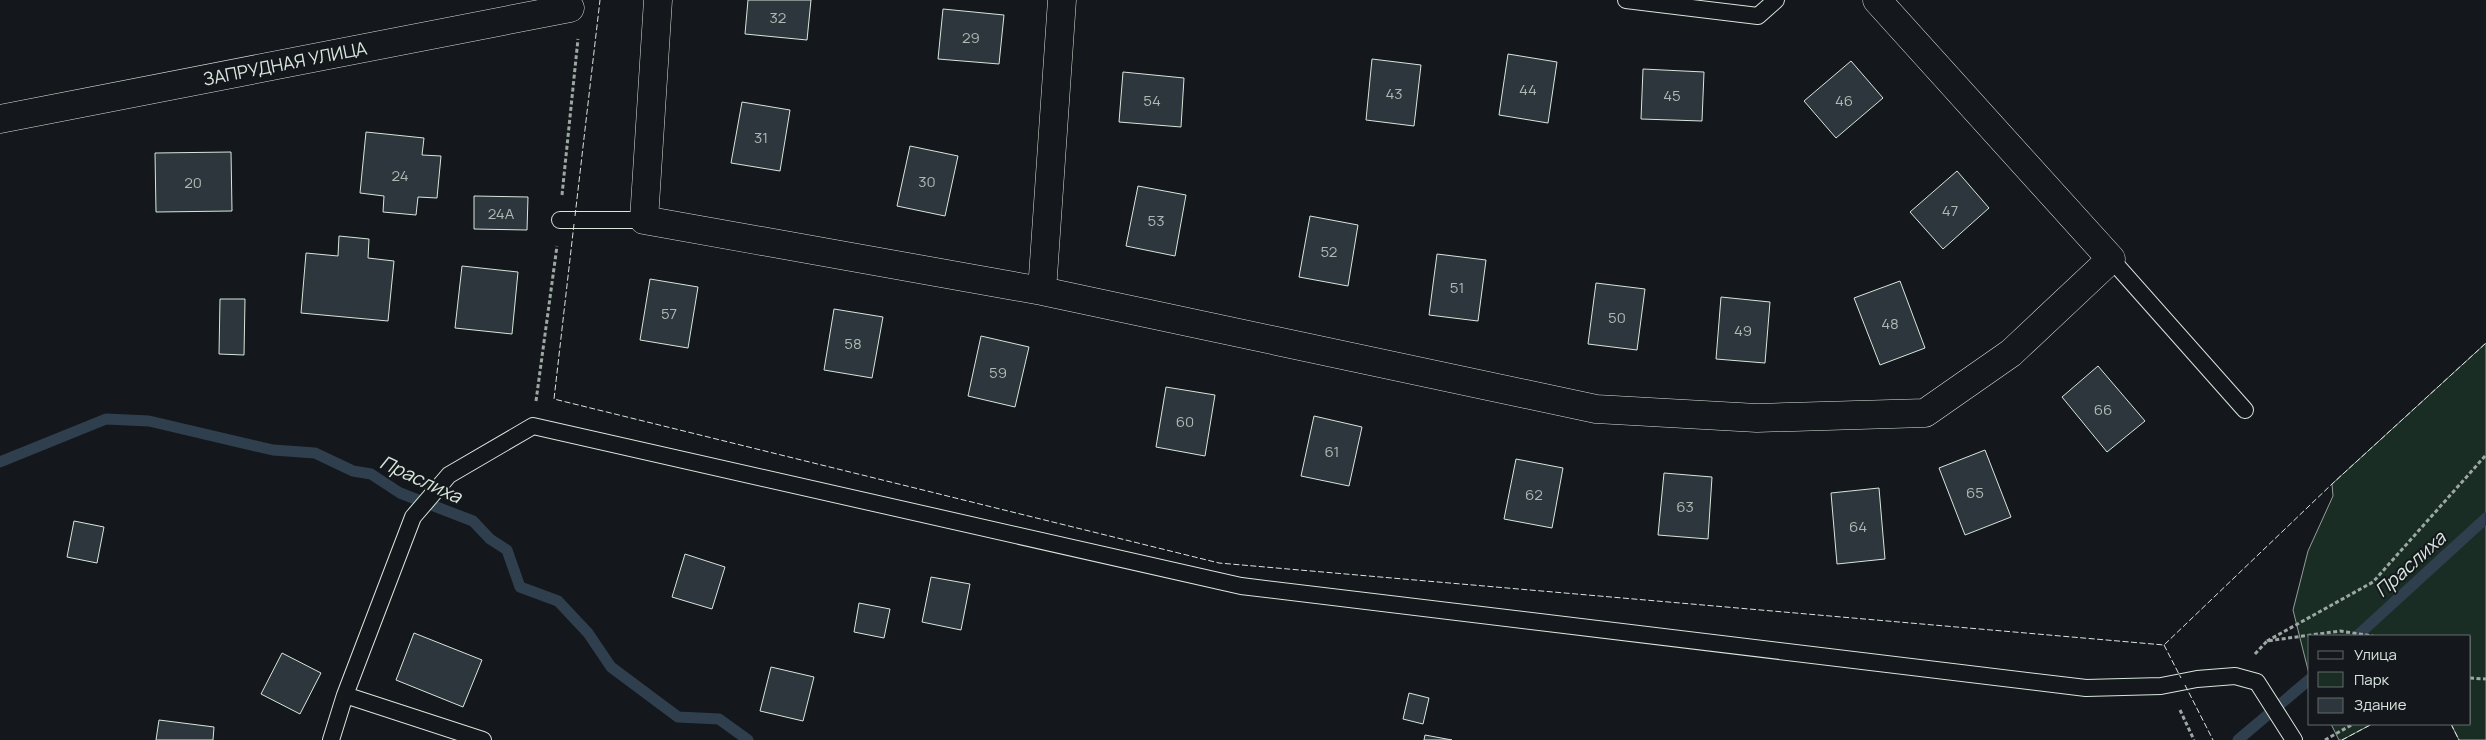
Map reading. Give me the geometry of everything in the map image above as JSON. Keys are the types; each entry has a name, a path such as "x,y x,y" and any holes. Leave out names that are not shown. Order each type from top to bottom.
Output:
{"street":[{"path":"658,0 644,220 1042,291 1596,409 1767,418 1925,413 2011,353 2111,259 1877,0"},
{"path":"1042,291 1062,0"},
{"name":"ЗАПРУДНАЯ УЛИЦА","path":"0,119 570,4"}],"lane":[{"path":"1626,0 1758,16 1776,0"},
{"path":"560,220 644,220"},
{"path":"2111,259 2245,410"},
{"path":"331,740 345,695 413,517 449,476 533,426 1242,586 2086,688 2161,686 2197,679 2235,676 2257,682 2291,735"},
{"path":"345,695 483,740"}],"path":[{"path":"2235,676 2267,641 2374,582 2486,455"},
{"path":"2311,635 2340,631 2366,635"},
{"path":"2267,641 2308,635"},
{"path":"2471,678 2486,679"},
{"path":"2325,740 2351,725"}],"green space":[{"path":"2486,343 2486,740 2459,740 2452,725 2471,725 2471,635 2308,635 2308,670 2293,610 2308,551 2333,496 2332,484"},
{"path":"2332,725 2370,725 2342,740 2339,740"}],"building":[{"path":"748,0 811,0 807,40 745,34"},
{"path":"943,9 1004,15 999,64 938,59"},
{"path":"1508,54 1557,62 1548,123 1499,115"},
{"path":"1372,59 1421,65 1414,126 1366,120"},
{"path":"1851,61 1883,98 1836,138 1804,101"},
{"path":"1643,69 1704,72 1702,121 1641,119"},
{"path":"1123,72 1184,78 1181,127 1119,122"},
{"path":"742,102 790,110 780,171 731,163"},
{"path":"366,132 424,138 422,155 441,156 437,198 418,197 416,215 383,212 384,196 360,193"},
{"path":"910,146 958,156 945,216 897,206"},
{"path":"231,152 232,211 156,212 155,153"},
{"path":"1957,171 1989,208 1943,249 1910,212"},
{"path":"1138,186 1186,195 1175,256 1126,246"},
{"path":"474,196 528,197 527,230 474,229"},
{"path":"1310,216 1358,225 1348,286 1299,277"},
{"path":"339,236 369,239 368,258 394,261 388,321 301,313 306,253 338,256"},
{"path":"1437,254 1486,260 1478,321 1429,315"},
{"path":"462,266 518,272 512,334 455,328"},
{"path":"650,279 698,287 688,348 640,340"},
{"path":"1900,281 1925,348 1880,365 1854,298"},
{"path":"1596,283 1645,289 1637,350 1588,344"},
{"path":"1721,297 1770,302 1765,363 1716,359"},
{"path":"220,299 245,299 244,355 219,354"},
{"path":"834,309 883,317 872,378 824,370"},
{"path":"981,336 1029,347 1015,407 968,396"},
{"path":"2098,366 2145,421 2107,452 2062,397"},
{"path":"1166,387 1215,395 1205,456 1156,447"},
{"path":"1314,416 1362,427 1349,486 1301,476"},
{"path":"1985,450 2011,517 1965,535 1939,468"},
{"path":"1516,459 1563,468 1552,528 1504,519"},
{"path":"1664,473 1712,477 1708,539 1658,535"},
{"path":"1879,488 1885,559 1837,564 1831,493"},
{"path":"74,521 104,527 97,563 67,557"},
{"path":"685,554 725,567 712,609 672,597"},
{"path":"931,577 970,584 961,630 922,622"},
{"path":"859,603 890,609 884,638 854,632"},
{"path":"414,633 482,660 463,707 396,680"},
{"path":"282,653 321,673 300,714 261,694"},
{"path":"771,667 814,677 803,721 760,711"},
{"path":"1409,693 1429,698 1423,724 1403,719"},
{"path":"159,720 214,727 213,740 156,740"},
{"path":"1425,735 1452,740 1424,740"}],"waterway":[{"name":"Праслиха","path":"0,462 106,419 149,421 273,450 315,453 353,471 371,474 400,493 473,521 490,539 507,550 520,587 558,601 588,633 611,667 678,717 719,719 748,740"},
{"name":"Праслиха","path":"2358,635 2486,518"},
{"name":"Праслиха","path":"2238,740 2308,681"}],"fence":[{"path":"575,216 600,0"},
{"path":"574,224 554,399 1219,563 2164,645 2332,484 2486,343"},
{"path":"2164,645 2181,678"},
{"path":"2185,685 2213,740"},
{"path":"2342,740 2370,725"},
{"path":"2452,725 2459,740"}]}
